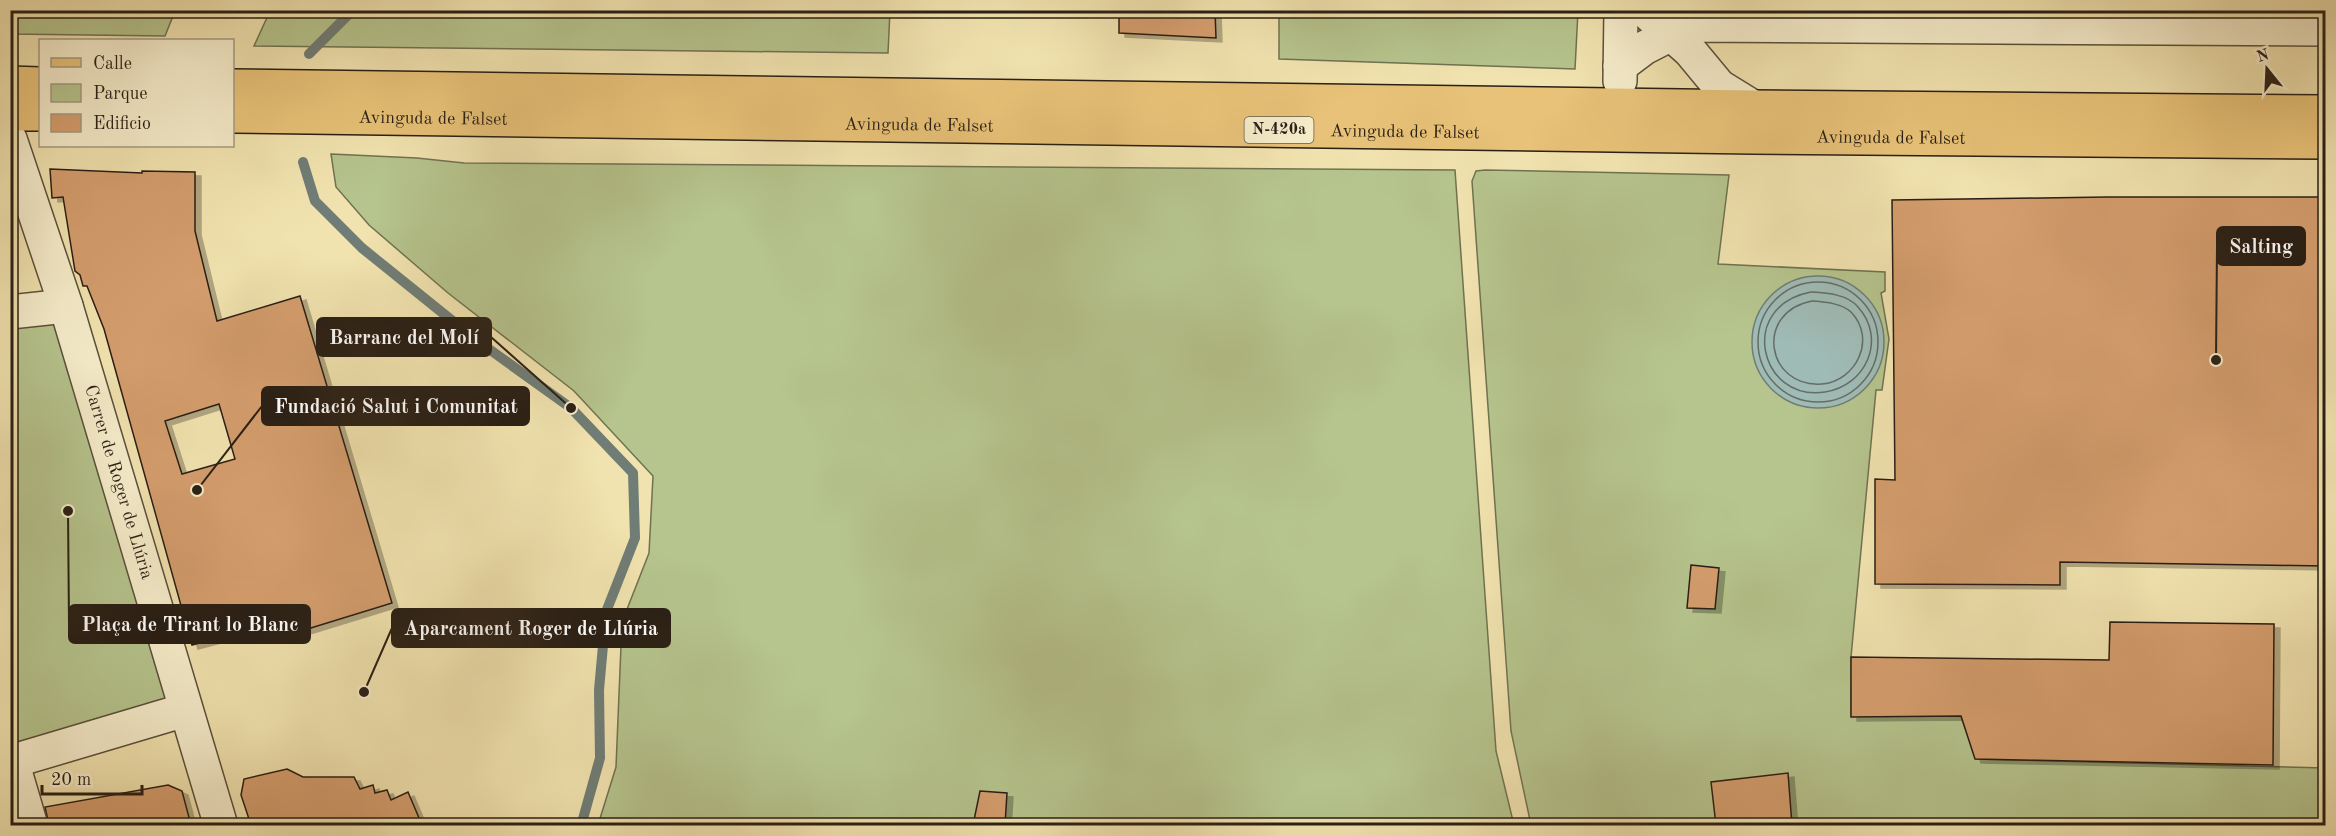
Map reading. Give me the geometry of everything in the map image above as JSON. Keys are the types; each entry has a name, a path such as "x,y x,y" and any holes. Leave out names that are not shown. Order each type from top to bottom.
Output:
{"main road":[{"path":"10,83 39,84"},
{"name":"Avinguda de Falset","path":"234,86 1753,107 2325,112"},
{"path":"10,114 39,114"},
{"name":"Avinguda de Falset","path":"234,116 1764,137 2325,142"}],"street":[{"path":"1619,105 1621,10"},
{"path":"1644,10 1690,51 1719,86 1753,107"},
{"path":"1620,66 1644,48 1689,25 2079,19 2325,29"},
{"name":"Carrer de Roger de Llúria","path":"10,140 66,306 221,825"},
{"path":"10,312 66,306"},
{"path":"32,825 11,762 185,710"}],"green space":[{"path":"11,10 175,11 165,36 11,34"},
{"path":"270,11 890,11 888,53 254,46"},
{"path":"1279,11 1578,11 1575,69 1279,59"},
{"path":"331,154 417,158 464,163 1455,170 1496,751 1514,825 598,825 616,767 622,622 649,553 653,476 574,391 448,293 369,225 336,187"},
{"path":"1476,171 1729,175 1718,264 1885,272 1885,291 1881,293 1889,339 1882,390 1876,390 1851,657 1851,716 1961,716 1976,759 2325,768 2325,825 1531,825 1511,731 1472,181"},
{"path":"66,306 185,710 11,762 11,312"}],"water":[{"path":"1818,276 1843,281 1864,296 1879,317 1884,342 1879,367 1864,388 1843,403 1818,408 1793,403 1772,388 1757,367 1752,342 1757,317 1772,296 1793,281"}],"building":[{"path":"1119,10 1215,10 1216,38 1119,33"},
{"path":"50,169 142,173 142,171 195,172 195,231 217,321 300,296 392,603 288,635 283,621 192,645 104,329 87,286 83,286 80,275 75,271 63,197 52,198","holes":["219,404 235,459 182,474 165,421"]},
{"path":"2325,197 2325,566 2060,562 2060,585 1875,584 1875,479 1895,480 1892,200"},
{"path":"1691,565 1719,568 1715,609 1687,608"},
{"path":"2110,622 2274,624 2273,765 1975,759 1961,716 1851,717 1851,657 2109,660"},
{"path":"287,769 303,777 354,777 360,789 373,785 375,793 387,790 391,800 408,792 422,825 251,825 241,795 244,779"},
{"path":"1788,773 1792,825 1716,825 1711,782"},
{"path":"168,785 182,791 191,825 49,825 45,807"},
{"path":"980,791 1007,793 1005,825 973,825"}],"waterway":[{"path":"309,54 353,10"},
{"path":"303,162 315,201 362,248 475,339 571,408 633,473 635,538 606,612 599,690 600,758 581,826"}],"place":[{"name":"Salting","path":"2216,360"},
{"name":"Barranc del Molí","path":"571,408"},
{"name":"Fundació Salut i Comunitat","path":"197,490"},
{"name":"Plaça de Tirant lo Blanc","path":"68,511"},
{"name":"Aparcament Roger de Llúria","path":"364,692"}]}
